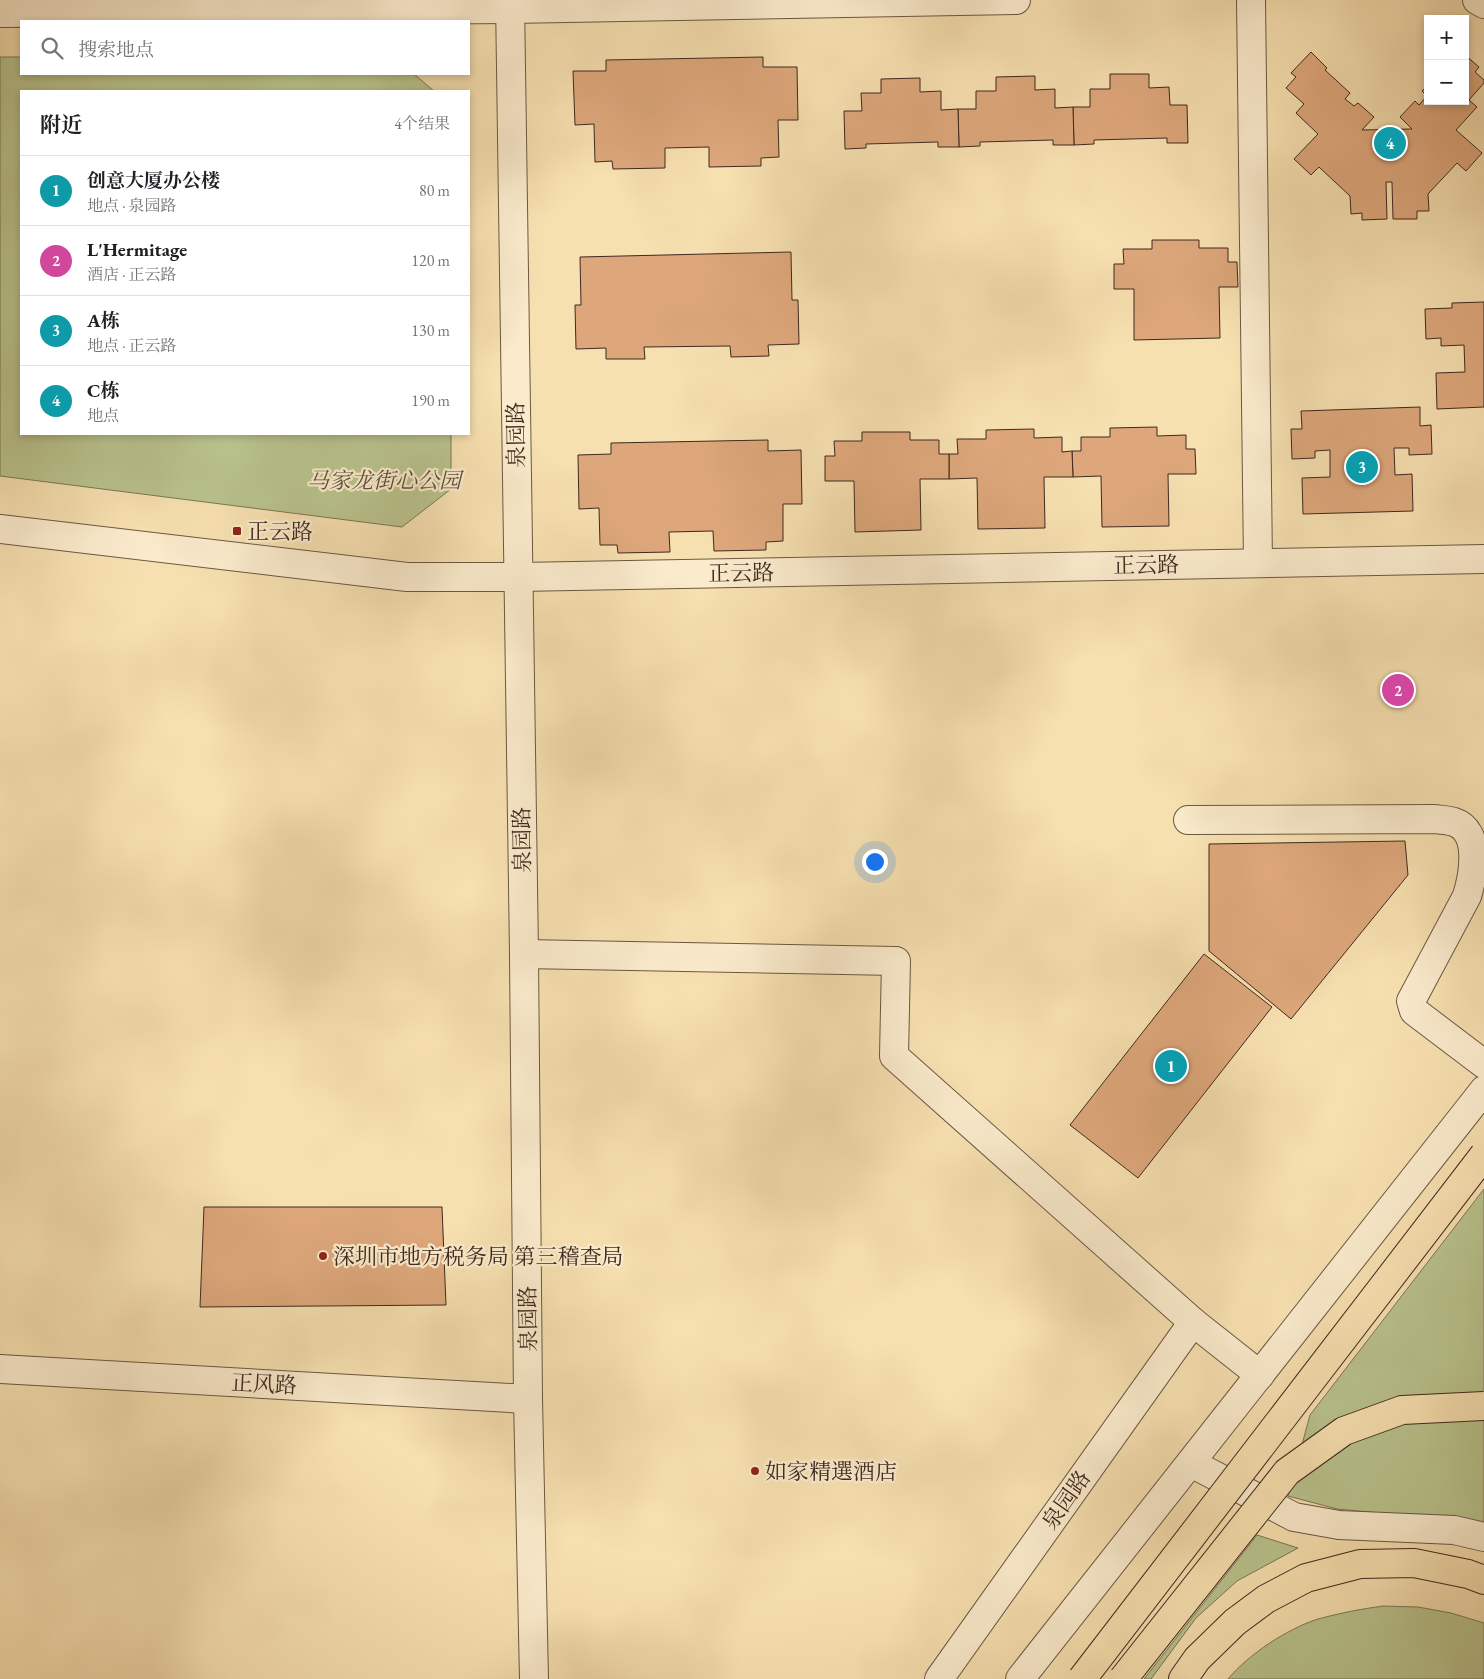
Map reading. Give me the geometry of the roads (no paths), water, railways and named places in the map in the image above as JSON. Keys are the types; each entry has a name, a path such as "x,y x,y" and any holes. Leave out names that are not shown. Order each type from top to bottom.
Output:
{"main road":[{"path":"1082,1679 1484,1156"},
{"path":"1122,1679 1287,1472 1344,1431 1402,1410 1484,1406"},
{"path":"1190,1669 1235,1622 1266,1599 1306,1578 1360,1564 1414,1563 1468,1574 1484,1580"}],"street":[{"path":"0,13 510,4 1016,0"},
{"path":"1251,0 1258,563"},
{"path":"1477,0 1484,4"},
{"name":"泉园路","path":"510,4 524,954 528,1399 534,1679"},
{"name":"正云路","path":"0,529 408,577 519,577 1484,559"},
{"path":"1188,820 1435,819 1455,822 1466,830 1471,844 1474,863 1469,889 1411,1002 1414,1011 1484,1064"},
{"path":"524,954 896,960 894,1056 1193,1322 1260,1375"},
{"path":"1020,1679 1484,1090"},
{"name":"泉园路","path":"939,1679 1193,1322"},
{"name":"正风路","path":"0,1369 528,1399"},
{"path":"1190,1463 1294,1518 1339,1525 1454,1530 1484,1537"}],"place":[{"name":"C栋","path":"1390,143"},
{"name":"A栋","path":"1362,467"},
{"name":"正云路","path":"237,531"},
{"name":"L'Hermitage","path":"1398,690"},
{"name":"创意大厦办公楼","path":"1171,1066"},
{"name":"深圳市地方税务局 第三稽查局","path":"323,1256"},
{"name":"如家精選酒店","path":"755,1471"}],"park label":[{"name":"马家龙街心公园","path":"384,480"}]}
